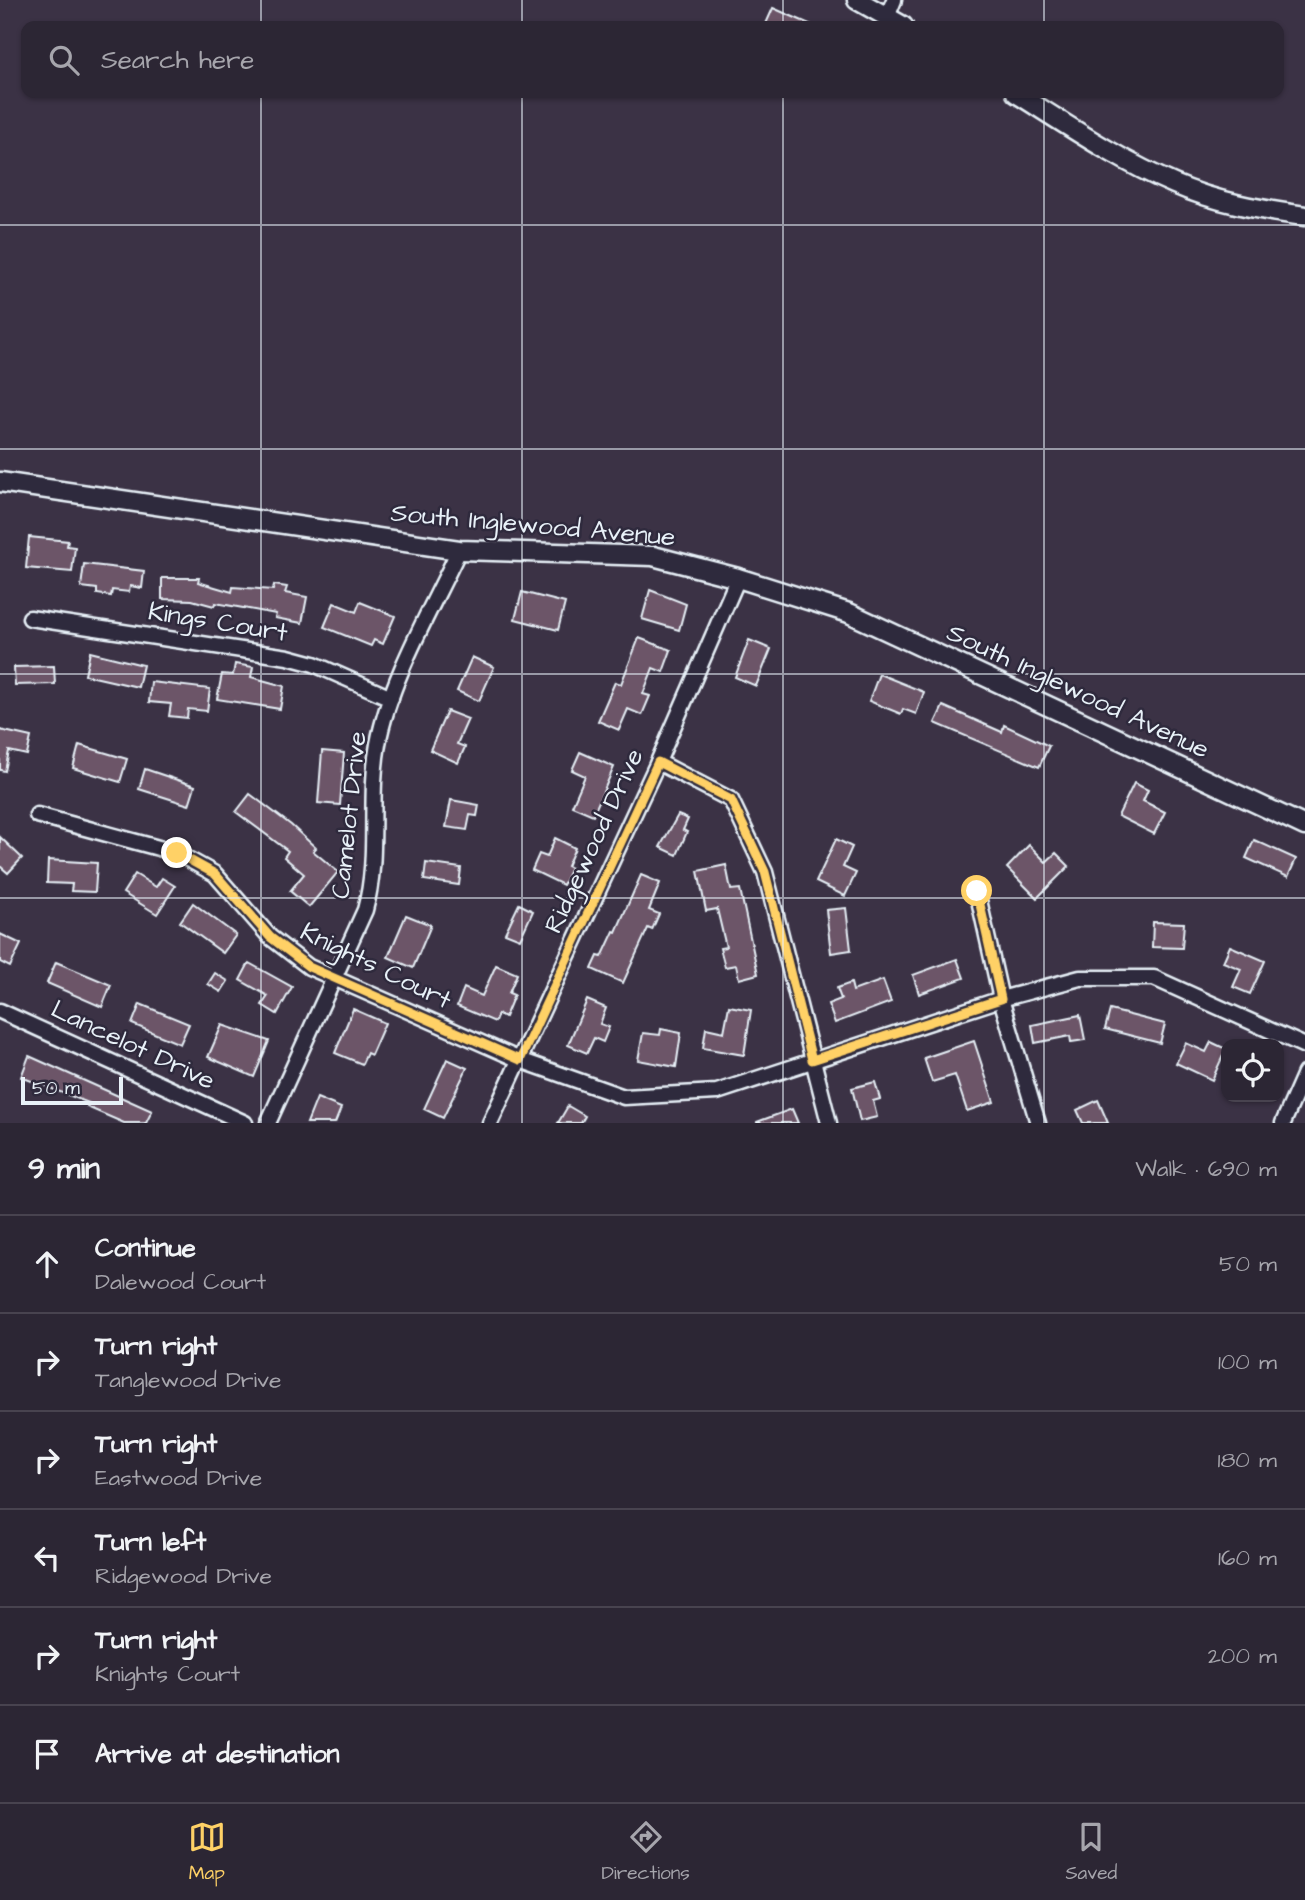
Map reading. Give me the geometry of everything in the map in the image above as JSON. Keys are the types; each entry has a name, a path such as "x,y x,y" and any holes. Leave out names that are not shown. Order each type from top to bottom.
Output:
{"street":[{"path":"857,0 894,21"},
{"path":"887,17 894,0"},
{"path":"1024,98 1132,164 1177,186 1256,208 1305,216"},
{"name":"South Inglewood Avenue","path":"0,482 459,550 653,556 738,578 849,613 1305,826"},
{"name":"Camelot Drive","path":"268,1123 365,910 372,886 374,774 378,742 391,698 459,550"},
{"name":"Ridgewood Drive","path":"490,1123 658,762 738,578"},
{"name":"Kings Court","path":"30,618 288,657 314,664 391,698"},
{"path":"658,762 731,800 765,872 829,1123"},
{"name":"Knights Court","path":"37,815 177,853 197,862 215,874 270,937 289,954 334,978 520,1060 624,1097 717,1092 1001,999 1080,978 1154,978 1305,1046"},
{"path":"977,891 1001,999 1038,1123"},
{"name":"Lancelot Drive","path":"0,1011 245,1123"},
{"path":"1283,1123 1305,1073"}],"building":[{"path":"773,8 803,21 767,21"},
{"path":"29,537 68,541 67,546 75,547 72,572 26,568"},
{"path":"84,564 144,571 142,588 130,586 129,592 112,590 111,596 97,594 97,589 81,587"},
{"path":"162,578 199,578 198,582 232,592 233,587 273,590 274,585 287,587 285,593 307,597 302,623 275,618 276,614 215,603 214,606 192,600 162,599"},
{"path":"650,590 686,604 679,630 642,619"},
{"path":"522,592 565,603 558,630 515,619"},
{"path":"360,602 395,616 383,644 374,640 371,646 324,627 334,603 356,612"},
{"path":"639,638 671,650 663,672 653,668 643,694 650,696 642,715 628,709 619,730 598,721 615,682 621,684"},
{"path":"749,640 771,649 756,686 735,677"},
{"path":"90,652 143,665 138,687 85,675"},
{"path":"472,657 494,667 479,701 457,691"},
{"path":"235,664 253,667 251,677 284,686 280,709 217,699 222,674 233,675"},
{"path":"54,666 55,684 15,685 14,667"},
{"path":"879,674 924,692 916,714 903,709 901,714 869,701"},
{"path":"151,682 210,689 207,711 188,709 187,718 169,716 171,704 149,702"},
{"path":"943,706 1002,732 1004,725 1049,746 1039,767 935,723"},
{"path":"447,711 468,719 457,744 465,747 458,763 430,750"},
{"path":"0,730 31,737 27,755 9,751 5,771 0,770"},
{"path":"79,745 127,759 120,782 73,768"},
{"path":"322,751 344,753 340,805 318,803"},
{"path":"580,752 614,767 593,815 572,806 585,776 572,770"},
{"path":"145,769 195,786 189,805 139,789"},
{"path":"1134,783 1148,790 1143,801 1165,812 1154,834 1118,816"},
{"path":"250,794 291,825 316,848 313,851 338,872 309,907 290,891 304,874 284,857 288,851 236,812"},
{"path":"451,800 479,805 477,816 470,815 467,830 446,827"},
{"path":"678,815 688,819 683,830 687,832 677,855 660,847"},
{"path":"0,837 22,858 8,873 0,866"},
{"path":"555,838 575,848 567,866 571,868 563,885 532,870 539,854 547,857"},
{"path":"836,839 852,847 843,867 856,873 845,896 816,882"},
{"path":"1254,840 1296,859 1288,877 1246,858"},
{"path":"1029,845 1046,862 1056,853 1069,866 1037,898 1007,868"},
{"path":"48,860 97,863 95,892 71,891 72,884 47,883"},
{"path":"426,863 461,868 459,885 424,880"},
{"path":"726,865 731,890 740,889 758,974 739,979 736,965 725,967 720,948 726,947 717,909 706,911 698,871"},
{"path":"135,874 156,887 162,878 175,886 157,914 123,893"},
{"path":"641,875 660,883 649,910 659,914 652,930 648,928 623,983 592,969 598,956 602,957 614,931 616,932"},
{"path":"193,903 236,935 223,953 180,922"},
{"path":"519,904 533,911 520,939 505,933"},
{"path":"846,908 851,950 831,953 826,910"},
{"path":"406,915 431,925 413,968 388,957"},
{"path":"1153,922 1184,923 1182,948 1152,947"},
{"path":"0,934 21,944 10,967 0,962"},
{"path":"1230,946 1265,961 1250,994 1233,987 1241,969 1223,962"},
{"path":"957,959 964,978 919,994 913,975"},
{"path":"56,962 111,985 102,1007 47,983"},
{"path":"249,963 292,987 277,1014 262,1005 268,996 240,980"},
{"path":"496,965 517,974 509,993 514,995 505,1017 498,1014 495,1022 457,1006 464,988 482,996"},
{"path":"215,973 228,981 221,992 208,984"},
{"path":"883,980 891,1002 835,1023 828,1004 841,999 837,988 851,983 853,991"},
{"path":"587,1000 606,1008 600,1024 609,1027 603,1042 594,1038 587,1053 568,1045"},
{"path":"140,1004 189,1024 180,1044 132,1024"},
{"path":"729,1006 751,1010 744,1055 703,1048 706,1028 724,1032"},
{"path":"353,1009 385,1023 371,1055 367,1053 362,1064 335,1053"},
{"path":"1110,1010 1165,1024 1160,1043 1105,1029"},
{"path":"1080,1015 1085,1040 1071,1042 1070,1036 1035,1043 1032,1025"},
{"path":"222,1025 269,1041 254,1077 208,1057"},
{"path":"661,1029 681,1033 676,1067 638,1060 643,1033 660,1035"},
{"path":"974,1041 994,1102 967,1111 955,1075 932,1082 924,1058"},
{"path":"1211,1042 1221,1047 1221,1060 1212,1080 1176,1063 1186,1043 1206,1052"},
{"path":"29,1056 152,1111 146,1123 124,1123 87,1107 89,1103 21,1077"},
{"path":"447,1059 467,1068 443,1118 424,1109"},
{"path":"875,1082 880,1099 873,1101 877,1117 860,1121 852,1088"},
{"path":"317,1098 341,1108 335,1123 307,1123"},
{"path":"1098,1100 1108,1123 1083,1123 1077,1110"},
{"path":"568,1106 585,1116 581,1123 558,1123"},
{"path":"792,1109 798,1123 757,1123 757,1122"}],"route":[{"path":"177,853 215,874 270,937 309,967 520,1060 658,762 731,800 765,872 812,1060 1001,999 977,891"}]}
